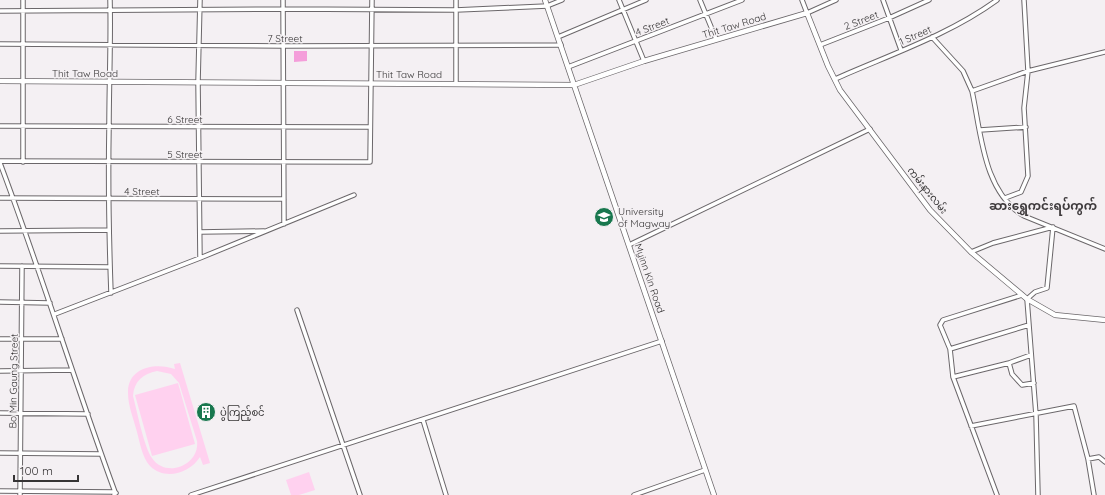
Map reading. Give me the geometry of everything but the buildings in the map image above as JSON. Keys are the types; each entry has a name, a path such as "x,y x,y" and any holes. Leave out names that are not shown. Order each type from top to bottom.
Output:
{"street":[{"path":"23,0 23,162"},
{"path":"110,0 109,230 111,293"},
{"path":"200,0 198,44 200,258"},
{"path":"283,0 284,224"},
{"path":"370,127 372,0"},
{"path":"456,0 456,83"},
{"path":"545,0 561,45"},
{"path":"0,11 283,9 372,11 456,10 547,6 562,0"},
{"path":"619,0 624,9 644,61"},
{"path":"558,36 646,0"},
{"path":"700,0 716,39"},
{"name":"4 Street","path":"568,67 742,0"},
{"name":"ကမ်းနားလမ်း","path":"802,0 840,90 930,210 971,252 1027,299 1055,315 1105,320"},
{"path":"807,13 836,0"},
{"path":"883,0 901,50"},
{"name":"2 Street","path":"820,45 889,18 929,0"},
{"name":"1 Street","path":"835,79 932,37 980,13 998,0"},
{"path":"1005,198 1022,192 1028,176 1024,108 1028,71 1024,0"},
{"name":"Thit Taw Road","path":"0,81 574,85 644,61 807,13"},
{"path":"932,37 963,71 972,91 988,167 998,189 1014,210 1105,249"},
{"name":"7 Street","path":"0,44 198,44 283,46 561,45"},
{"name":"Myinn Kin Road","path":"561,45 713,495"},
{"path":"972,91 1028,71 1082,56 1105,52"},
{"name":"6 Street","path":"0,126 370,127"},
{"name":"5 Street","path":"0,162 370,162 370,127"},
{"path":"980,130 1026,127"},
{"path":"629,245 870,129"},
{"path":"0,162 38,267 115,494 20,493 0,491"},
{"path":"54,314 200,258 354,195"},
{"name":"4 Street","path":"0,198 284,199"},
{"path":"971,252 993,243 1053,227"},
{"path":"1038,495 1036,415 1027,299 1035,292 1047,288 1053,227"},
{"path":"0,231 109,230"},
{"path":"200,232 267,231"},
{"path":"0,266 110,267"},
{"name":"Bo Min Gaung Street","path":"20,493 22,266"},
{"path":"997,495 953,377 950,350 941,322 1022,295"},
{"path":"0,302 50,303"},
{"path":"297,310 360,495"},
{"path":"950,350 1029,325"},
{"path":"0,339 62,339"},
{"path":"191,495 662,341"},
{"path":"953,377 1009,363 1031,355"},
{"path":"1009,363 1012,374 1022,385 1034,383"},
{"path":"0,371 21,372 72,370"},
{"path":"971,426 1036,415 1074,406 1088,459 1094,495"},
{"path":"0,413 88,414"},
{"path":"423,420 446,495"},
{"path":"0,453 101,454"},
{"path":"1088,459 1099,457 1105,462"},
{"path":"634,495 705,470"}],"shaded area":[{"path":"294,51 307,51 307,61 294,62"},
{"path":"180,363 210,463 203,465 200,457 196,463 184,471 170,474 156,471 147,462 130,408 128,393 129,384 132,377 137,372 160,366 175,369 174,364","holes":["157,371 171,374 179,383 197,441 197,449 193,457 188,462 181,466 165,468 158,464 149,453 133,396 137,382 147,374"]},
{"path":"178,383 195,444 152,456 135,395"},
{"path":"309,472 315,490 299,495 291,495 286,480"}],"place":[{"name":"University of Magway","path":"604,217"},
{"name":"ပွဲကြည့်စင်","path":"206,412"}],"district":[{"name":"ဆားရွှေကင်းရပ်ကွက်","path":"1043,206"}]}
